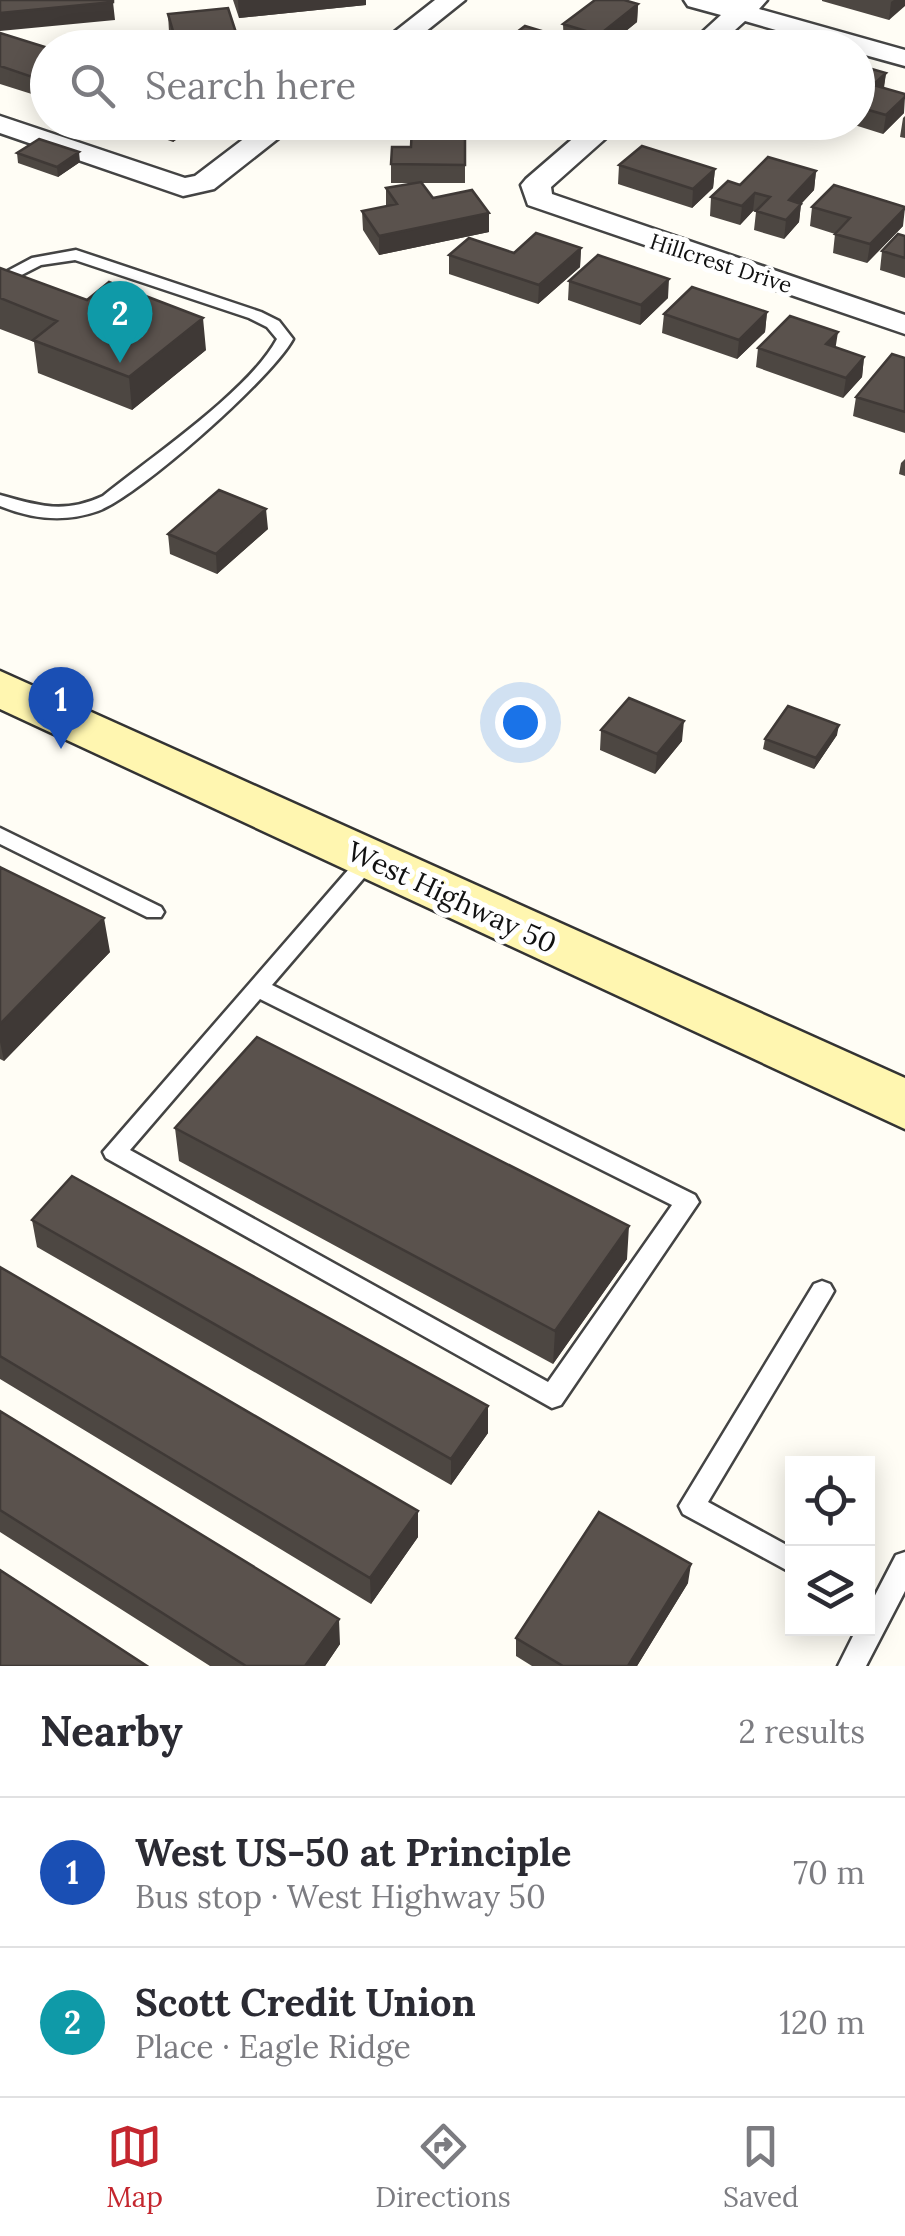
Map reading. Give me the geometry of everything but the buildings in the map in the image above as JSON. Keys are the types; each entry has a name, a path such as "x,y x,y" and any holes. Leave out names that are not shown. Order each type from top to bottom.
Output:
{"main road":[{"name":"West Highway 50","path":"0,688 905,1105"}],"street":[{"path":"411,30 452,0"},
{"path":"697,0 747,6 820,30"},
{"path":"719,30 747,6"},
{"path":"875,48 905,58"},
{"path":"0,124 30,134"},
{"path":"46,140 183,187 204,183 261,140"},
{"name":"Hillcrest Drive","path":"589,140 536,186 538,199 905,325"}],"lane":[{"path":"0,281 36,261 76,255 255,315 274,324 285,339 283,349 256,376 109,500 80,512 50,516 0,500"},
{"path":"0,835 154,912"},
{"path":"260,989 687,1202 552,1397 114,1152 260,989 369,858"},
{"path":"785,1558 692,1506 822,1292"},
{"path":"875,1606 905,1564"},
{"path":"852,1666 863,1636"}],"place":[{"name":"Scott Credit Union","path":"120,363"},
{"name":"West US-50 at Principle","path":"61,749"}]}
